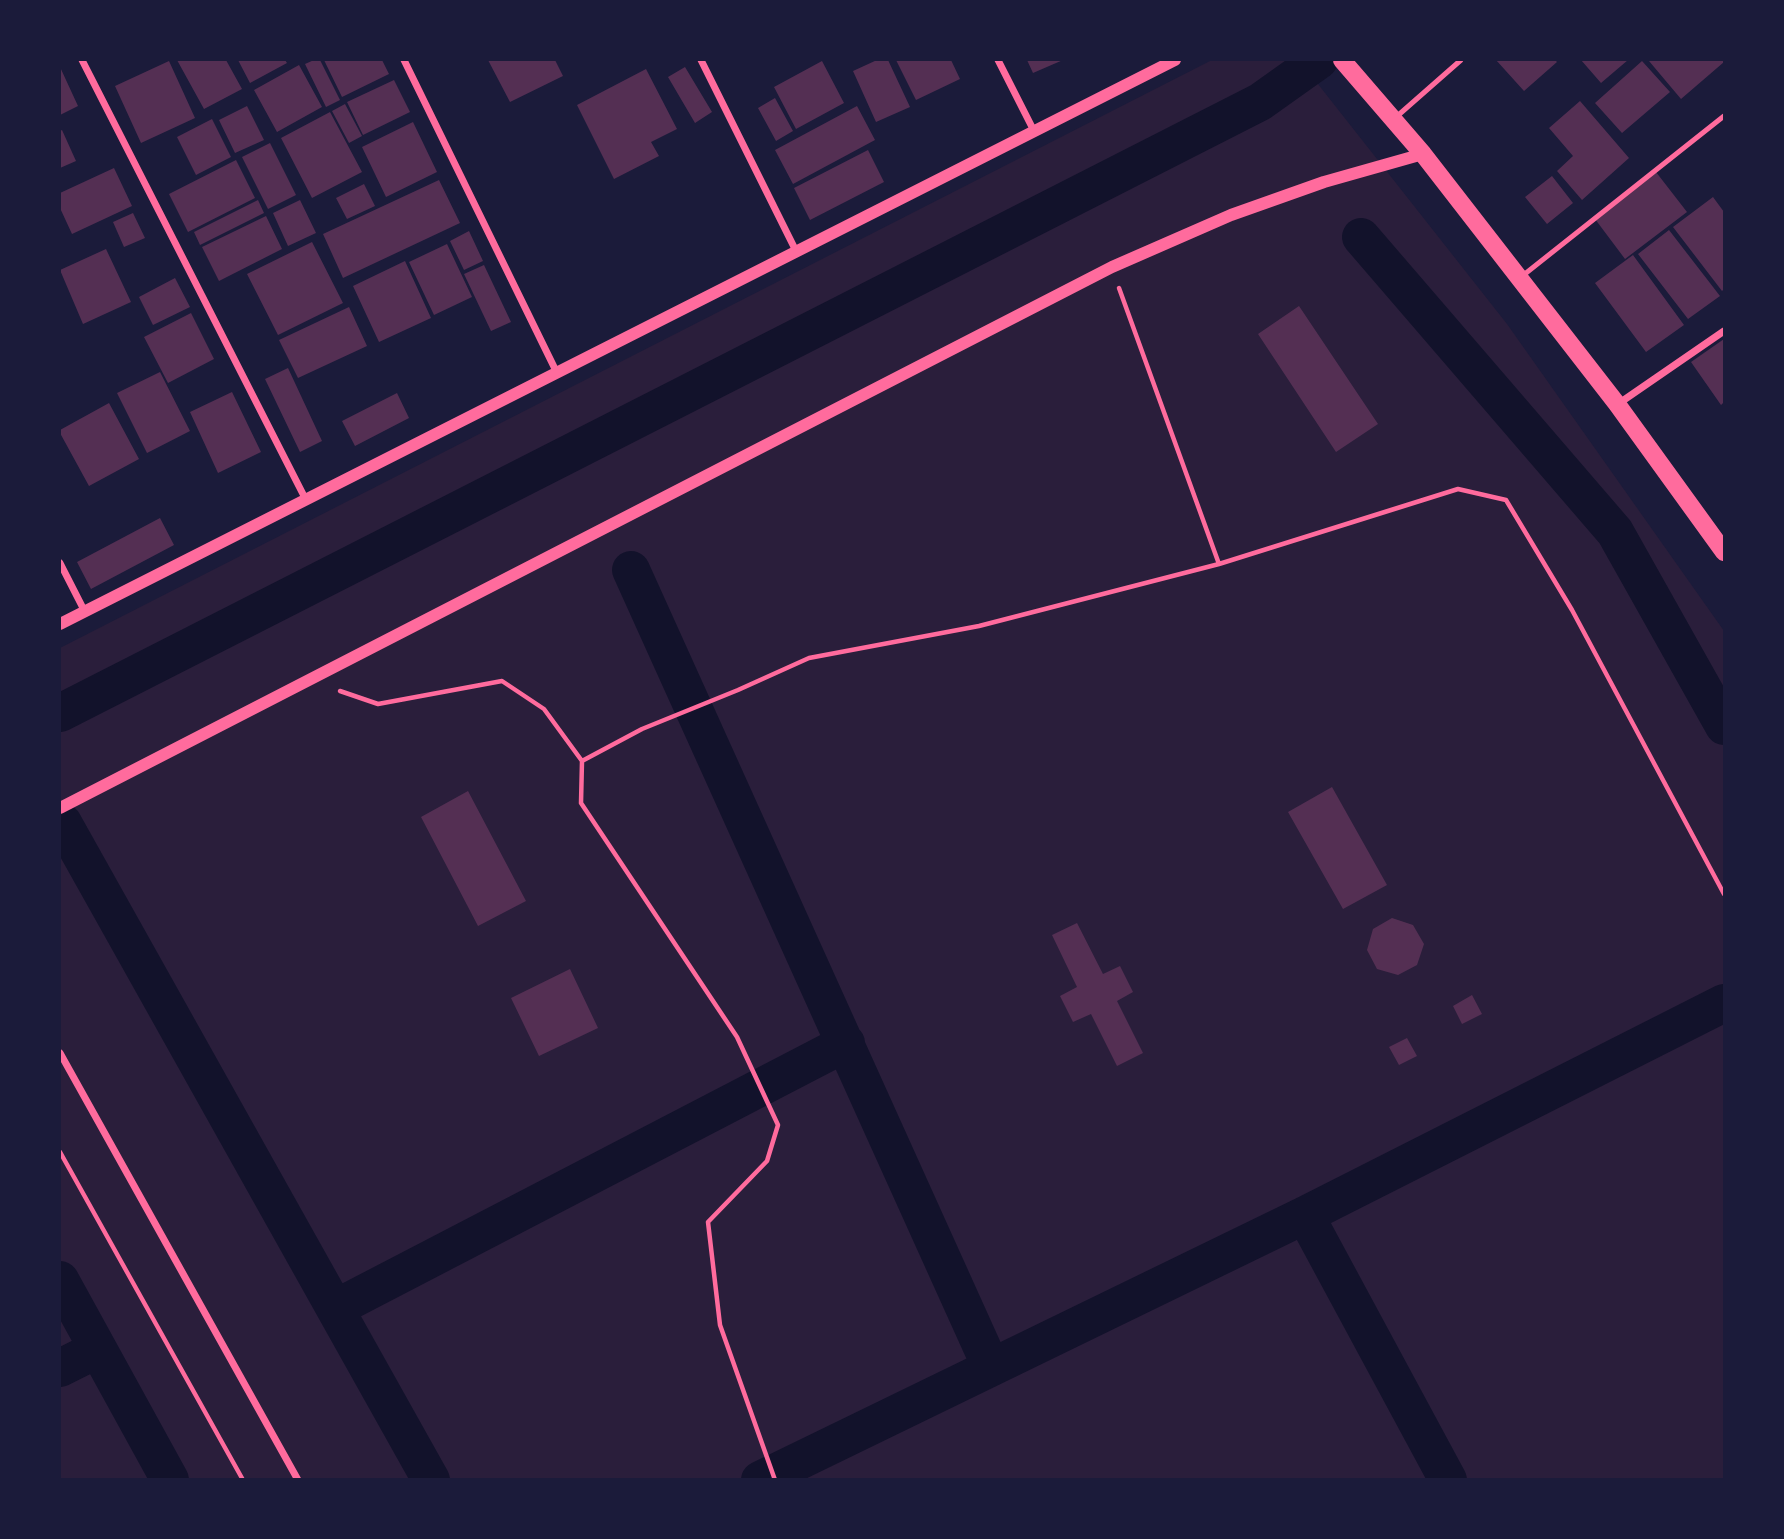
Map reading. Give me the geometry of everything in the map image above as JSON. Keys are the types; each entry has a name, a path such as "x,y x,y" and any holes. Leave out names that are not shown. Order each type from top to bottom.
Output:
{"main road":[{"path":"1342,60 1423,154 1520,278 1617,404 1724,552"}],"street":[{"path":"82,60 306,500"},
{"path":"404,60 557,373"},
{"path":"701,60 796,251"},
{"path":"998,60 1034,131"},
{"path":"60,624 1175,60"},
{"path":"60,808 1112,267 1231,215 1324,183 1423,154"},
{"path":"1617,404 1724,331"},
{"path":"60,563 85,611"},
{"path":"60,1053 298,1479"}],"lane":[{"path":"1393,120 1461,60"},
{"path":"1520,278 1724,116"}],"path":[{"path":"1112,267 1219,564"},
{"path":"582,761 642,729 808,658 979,625 1219,564 1458,489 1506,500 1572,610 1724,894"},
{"path":"323,673 336,689 378,704 502,681 544,709 582,761 581,803 737,1037 778,1125 767,1161 709,1222 720,1325 775,1479"},
{"path":"60,1152 243,1479"}],"shaded area":[{"path":"1212,60 1299,60 1507,324 1724,631 1724,1479 60,1480 60,648"}],"building":[{"path":"177,60 226,60 242,89 204,109"},
{"path":"238,60 285,60 287,63 250,83"},
{"path":"320,60 340,100 326,107 305,64"},
{"path":"324,60 382,60 389,74 342,97"},
{"path":"488,60 555,60 563,76 510,102"},
{"path":"877,60 888,60 910,107 876,122 853,71"},
{"path":"896,60 951,60 960,79 916,100"},
{"path":"1027,60 1063,60 1033,73"},
{"path":"1496,60 1555,60 1557,62 1524,91"},
{"path":"1581,60 1628,60 1601,83"},
{"path":"1650,60 1724,60 1724,62 1681,99"},
{"path":"169,61 195,118 141,143 115,86"},
{"path":"822,61 844,103 796,129 774,87"},
{"path":"1642,61 1670,92 1622,133 1595,103"},
{"path":"299,65 322,107 277,132 254,90"},
{"path":"60,67 78,106 60,115"},
{"path":"685,67 712,112 695,123 668,77"},
{"path":"646,69 677,129 651,142 659,156 614,179 577,105"},
{"path":"394,80 410,112 363,135 347,102"},
{"path":"775,98 793,131 776,141 758,108"},
{"path":"1580,101 1629,158 1582,200 1557,171 1573,156 1549,128"},
{"path":"345,104 362,136 349,143 332,111"},
{"path":"247,106 264,140 235,153 219,120"},
{"path":"857,106 875,140 793,184 775,150"},
{"path":"330,112 362,172 312,198 281,138"},
{"path":"212,119 231,157 196,175 177,137"},
{"path":"413,122 437,172 386,197 362,147"},
{"path":"62,130 76,161 60,168 60,131"},
{"path":"270,143 296,195 268,209 242,157"},
{"path":"868,150 884,182 810,220 794,188"},
{"path":"236,160 255,198 188,232 169,194"},
{"path":"114,168 132,206 72,234 60,208 60,193"},
{"path":"1656,172 1687,212 1625,259 1595,219"},
{"path":"1552,176 1573,203 1547,224 1525,197"},
{"path":"439,180 460,223 343,278 323,234"},
{"path":"364,184 375,206 347,219 336,198"},
{"path":"1713,197 1724,212 1722,291 1673,227"},
{"path":"258,200 264,213 200,245 194,232"},
{"path":"300,200 316,233 288,246 273,213"},
{"path":"133,213 145,238 124,247 113,222"},
{"path":"266,216 282,249 219,281 202,247"},
{"path":"1669,230 1720,296 1688,319 1638,254"},
{"path":"469,231 483,261 464,270 450,241"},
{"path":"312,242 343,303 278,335 247,274"},
{"path":"447,244 472,297 434,315 409,262"},
{"path":"106,249 131,302 83,324 60,270"},
{"path":"1633,255 1684,325 1646,352 1595,283"},
{"path":"405,261 431,318 379,342 353,286"},
{"path":"484,265 511,322 491,331 464,274"},
{"path":"175,278 190,307 153,325 139,297"},
{"path":"1299,306 1378,424 1336,452 1258,334"},
{"path":"349,307 367,346 298,378 279,340"},
{"path":"191,313 214,359 168,383 144,337"},
{"path":"1724,339 1724,402 1721,405 1691,362"},
{"path":"288,368 322,441 300,452 265,379"},
{"path":"160,372 190,431 147,453 117,393"},
{"path":"232,392 261,452 218,473 190,412"},
{"path":"397,393 409,418 355,446 342,421"},
{"path":"109,403 139,459 89,486 60,430"},
{"path":"160,518 174,545 91,589 77,562"},
{"path":"1332,787 1387,885 1343,909 1288,812"},
{"path":"468,791 526,901 478,926 421,817"},
{"path":"1392,918 1413,925 1424,944 1417,965 1398,975 1377,969 1367,950 1373,929"},
{"path":"1077,923 1103,974 1120,966 1133,992 1117,1001 1143,1053 1117,1066 1091,1014 1073,1022 1060,996 1077,987 1052,935"},
{"path":"570,969 598,1028 539,1056 511,998"},
{"path":"1472,995 1482,1014 1462,1024 1453,1006"},
{"path":"1407,1038 1417,1056 1399,1065 1389,1047"}],"waterway":[{"path":"60,713 1260,102 1319,60"},
{"path":"1361,237 1615,532 1724,726"},
{"path":"631,570 991,1367"},
{"path":"63,823 431,1480"},
{"path":"760,1480 1305,1215 1724,1003"},
{"path":"336,1308 846,1043"},
{"path":"1305,1215 1448,1480"},
{"path":"60,1280 170,1480"},
{"path":"60,1368 98,1349"}]}
